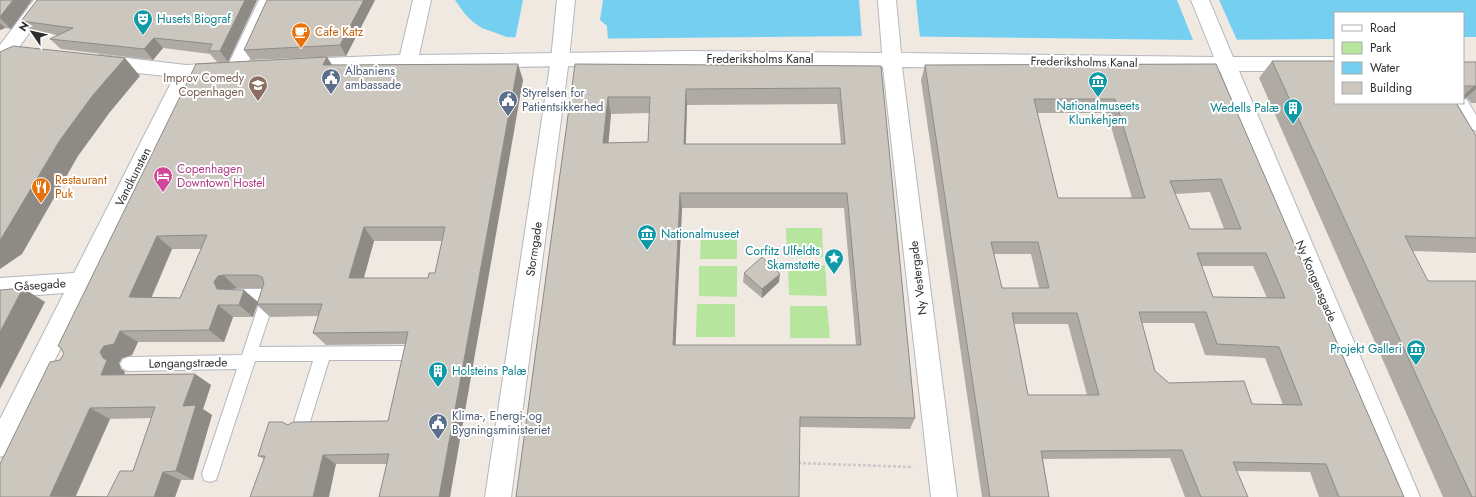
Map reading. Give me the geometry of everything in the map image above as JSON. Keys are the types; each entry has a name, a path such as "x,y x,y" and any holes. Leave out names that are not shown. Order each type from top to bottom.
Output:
{"street":[{"path":"2,54 44,0"},
{"path":"84,60 186,72 244,68 245,48 268,0"},
{"path":"408,61 422,0"},
{"name":"Stormgade","path":"498,497 561,49 566,0"},
{"name":"Ny Vestergade","path":"887,0 891,51 944,497"},
{"name":"Ny Kongensgade","path":"1200,0 1225,64 1408,497"},
{"name":"Frederiksholms Kanal","path":"283,67 408,61 561,49 891,51 1225,64 1334,64"},
{"path":"2,54 29,54"},
{"name":"Vandkunsten","path":"80,282 186,72"},
{"path":"0,445 46,366 80,282"},
{"name":"Gåsegade","path":"0,288 80,282"}],"lane":[{"path":"1464,104 1476,126"},
{"name":"Løngangstræde","path":"210,474 269,295 237,295"},
{"path":"248,358 323,354 407,353"},
{"path":"302,425 323,354"},
{"name":"Løngangstræde","path":"128,364 248,358"}],"path":[{"path":"798,463 940,467"}],"green space":[{"path":"786,228 822,228 823,257 787,257"},
{"path":"701,230 737,230 737,259 700,259"},
{"path":"788,265 825,265 827,296 789,295"},
{"path":"699,266 737,266 737,297 699,296"},
{"path":"697,304 735,304 735,337 696,337"},
{"path":"790,306 827,306 830,338 790,338"}],"water":[{"path":"455,0 1476,0 1476,37 1464,37 1464,12 1334,12 1334,39 1193,40 866,36 563,39 507,37 482,28 465,14"}],"pier":[{"path":"523,0 603,0 600,20 607,26 608,40 515,40"},
{"path":"859,0 916,0 920,38 862,39"},
{"path":"1177,0 1219,0 1237,40 1193,40"}],"building":[{"path":"0,0 13,0 0,17"},
{"path":"37,0 245,0 220,51 209,51 212,44 154,38 144,49 50,39 73,28 21,21"},
{"path":"267,0 364,0 340,45 244,50"},
{"path":"13,46 125,58 93,95 60,140 0,240 0,52"},
{"path":"327,57 323,65 518,64 439,497 379,497 389,454 323,455 313,497 250,497 265,456 258,456 269,422 282,422 288,425 293,422 388,421 408,332 313,333 322,304 257,304 264,283 262,277 256,275 223,275 218,276 214,282 217,289 244,290 239,305 218,305 209,330 120,331 114,344 104,346 100,352 103,358 107,360 101,375 195,374 183,406 196,405 176,471 163,472 154,497 107,497 0,497 0,464 50,362 60,360 64,354 58,346 196,64","holes":["364,227 445,227 435,273 429,273 428,278 349,278","207,235 180,298 129,297 157,236","155,407 133,471 120,471 107,497 50,496 90,408"]},
{"path":"1272,61 1334,61 1334,104 1457,104 1476,136 1476,238 1405,236 1428,281 1476,281 1476,497 1472,497"},
{"path":"1464,62 1476,62 1476,86 1464,86"},
{"name":"Nationalmuseet","path":"575,64 881,66 915,418 800,417 799,497 516,497","holes":["840,88 845,144 684,144 686,89","608,97 650,97 648,142 603,143","680,193 847,193 861,345 673,345"]},
{"path":"1216,64 1404,497 1339,497 1326,464 1233,462 1248,497 1201,497 1182,450 1041,451 1049,497 990,497 925,65","holes":["1034,99 1115,99 1145,198 1058,198","1221,179 1241,229 1190,229 1170,181","991,242 1038,242 1049,288 1002,288","1197,253 1266,253 1285,298 1213,297","1139,312 1206,312 1217,344 1279,347 1302,405 1252,404 1244,381 1169,383 1155,371","1012,313 1077,313 1099,395 1028,395"]},
{"path":"762,257 780,274 762,289 744,273"},
{"path":"23,288 0,332 0,290"}],"place":[{"name":"Husets Biograf","path":"143,36"},
{"name":"Cafe Katz","path":"301,49"},
{"name":"Albaniens ambassade","path":"331,95"},
{"name":"Nationalmuseets Klunkehjem","path":"1098,98"},
{"name":"Improv Comedy Copenhagen","path":"258,102"},
{"name":"Styrelsen for Patientsikkerhed","path":"508,117"},
{"name":"Wedells Palæ","path":"1293,125"},
{"name":"Copenhagen Downtown Hostel","path":"163,193"},
{"name":"Restaurant Puk","path":"41,204"},
{"name":"Nationalmuseet","path":"647,251"},
{"name":"Corfitz Ulfeldts Skamstøtte","path":"834,275"},
{"name":"Projekt Galleri","path":"1416,366"},
{"name":"Holsteins Palæ","path":"438,388"},
{"name":"Klima-, Energi- og Bygningsministeriet","path":"438,440"}]}
